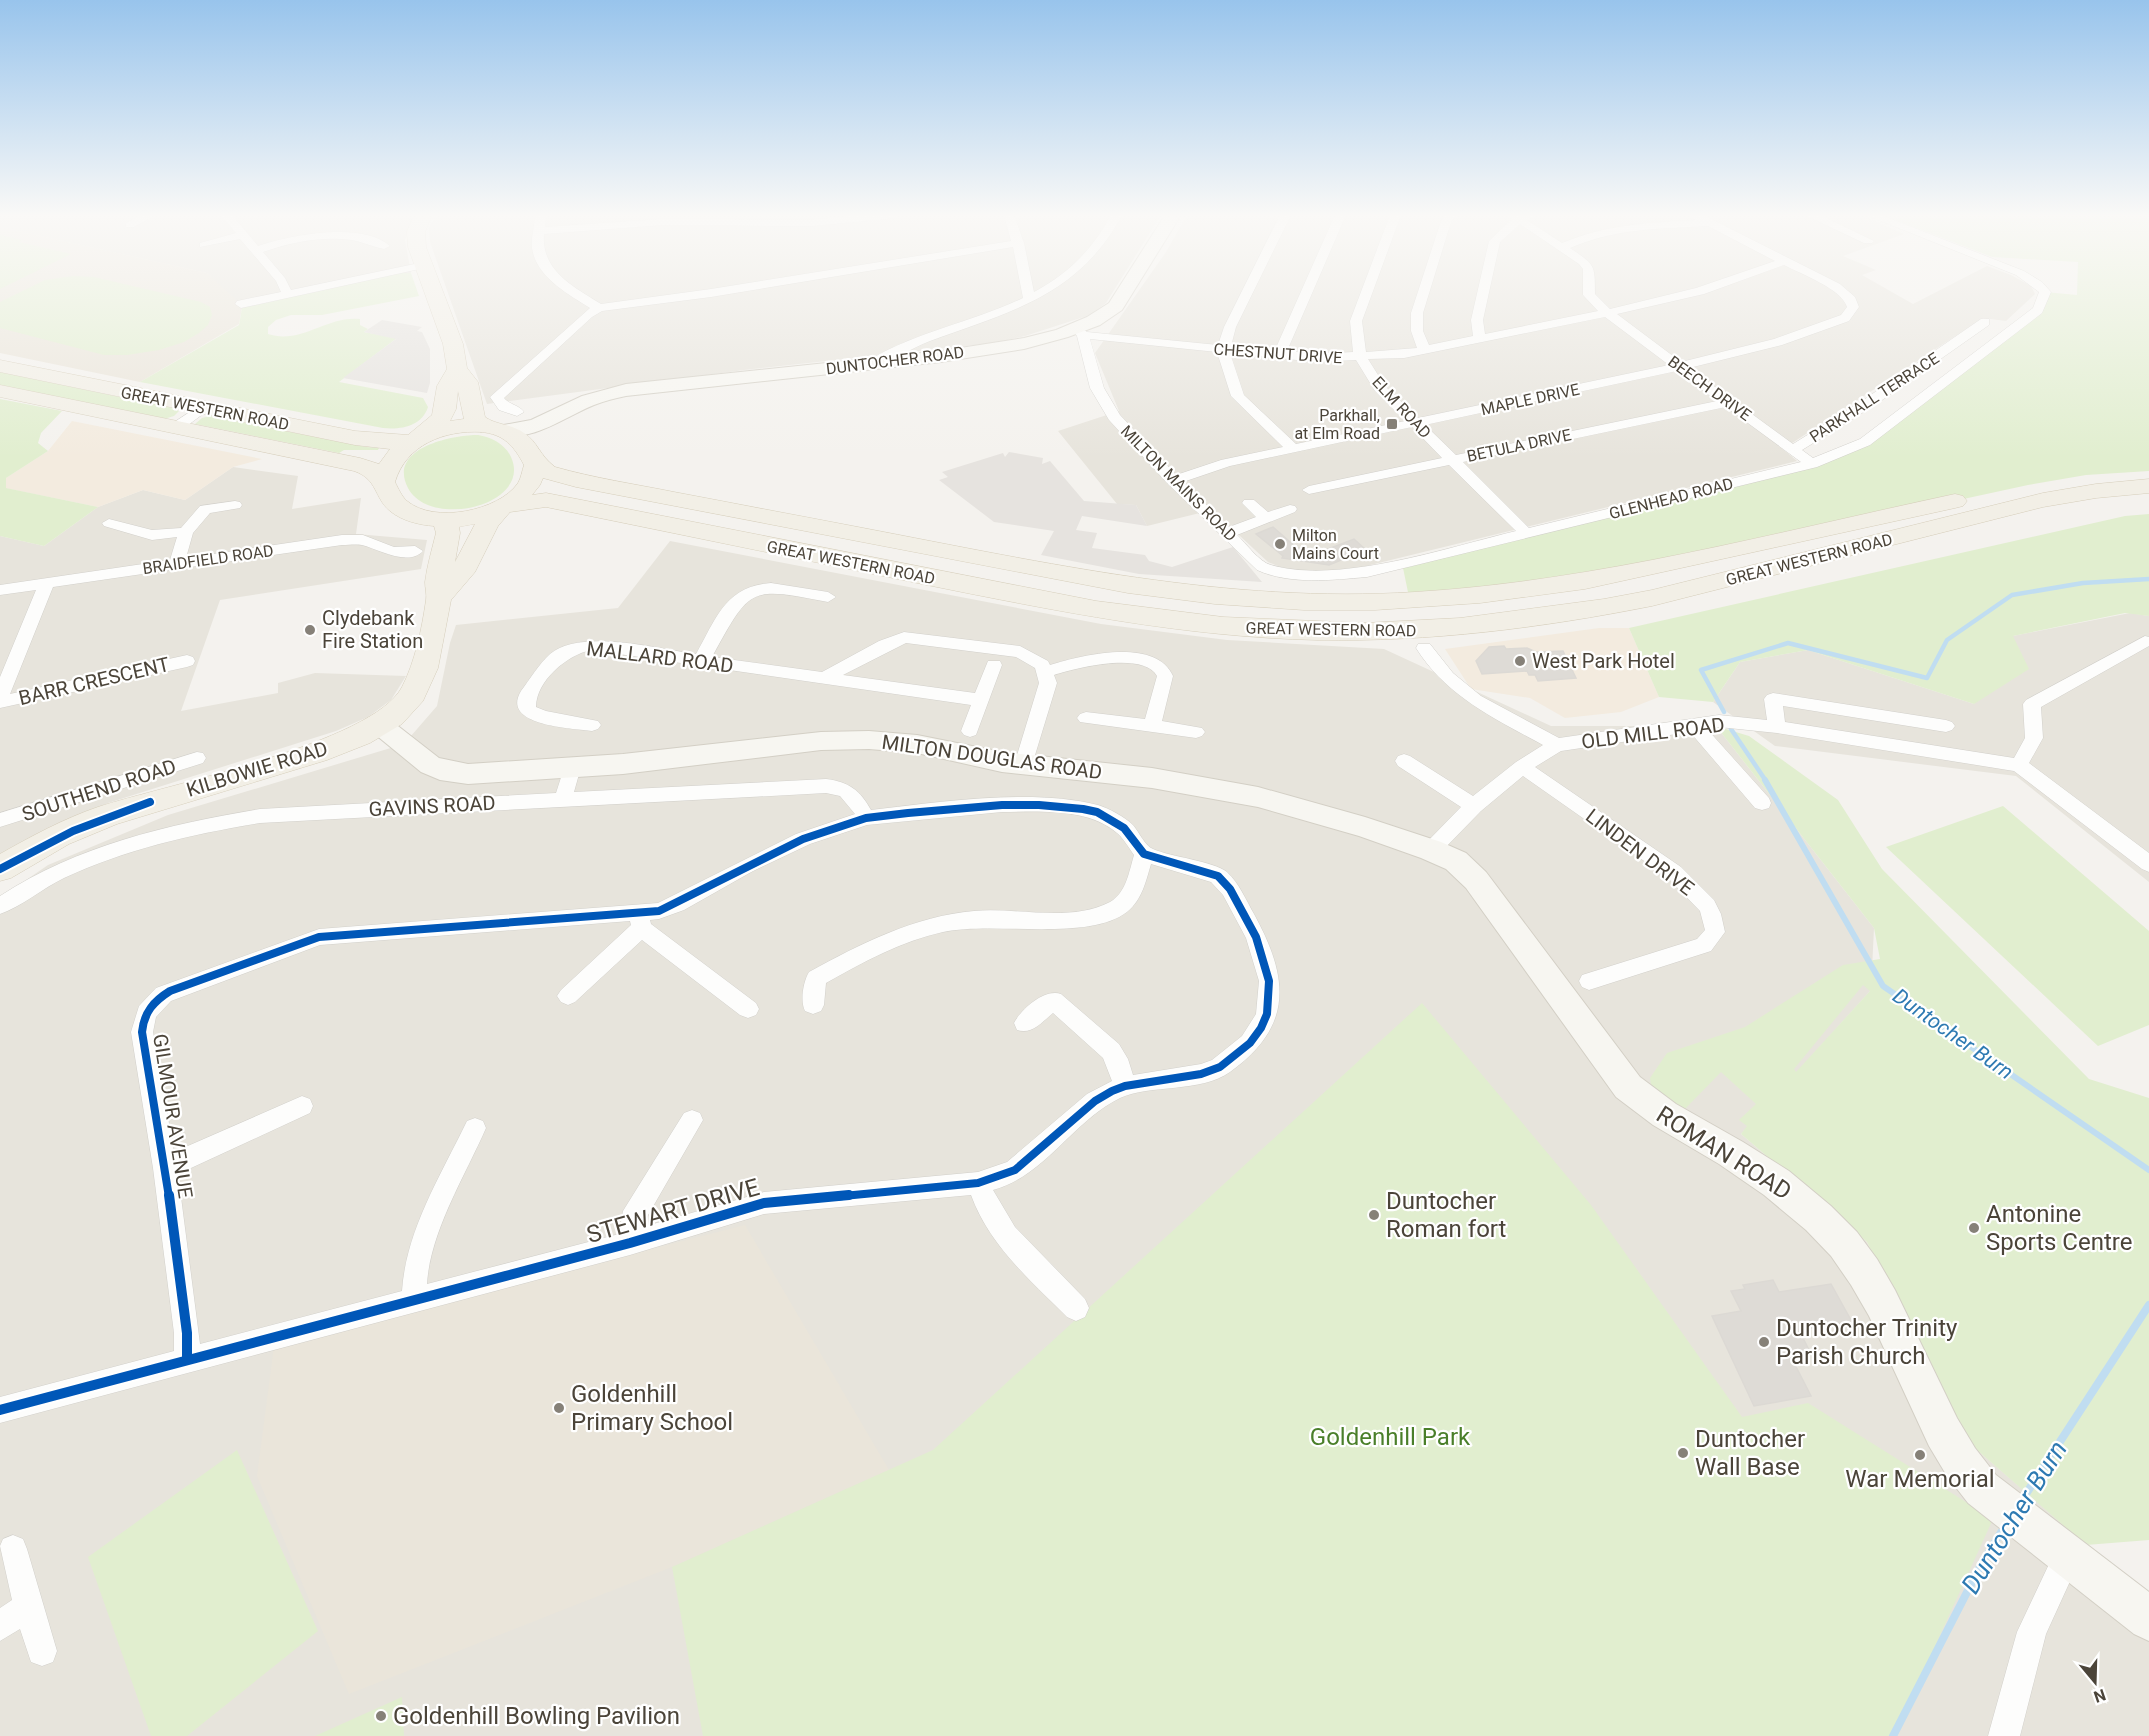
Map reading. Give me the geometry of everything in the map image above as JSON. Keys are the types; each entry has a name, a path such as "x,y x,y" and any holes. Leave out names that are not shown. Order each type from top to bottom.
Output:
{"main road":[{"path":"435,296 453,344 457,369 467,382 474,418 480,426"},
{"name":"GREAT WESTERN ROAD","path":"0,366 355,438 386,442 417,439"},
{"path":"417,439 451,428 511,421 518,438 532,458 531,481 505,507 472,518 445,520 422,518 403,511 391,500 383,482 393,459 442,417 448,386 457,369"},
{"name":"GREAT WESTERN ROAD","path":"0,391 360,465 374,470 383,482"},
{"name":"GREAT WESTERN ROAD","path":"532,458 547,472 576,480 1109,583 1203,595 1315,602 1410,602 1585,581 2028,485 2086,476 2149,471"},
{"name":"GREAT WESTERN ROAD","path":"505,507 546,500 1106,612 1233,627 1343,632 1465,627 1592,611 2043,500 2096,491 2149,486"},
{"name":"KILBOWIE ROAD","path":"439,598 462,572 487,523 505,507"},
{"name":"KILBOWIE ROAD","path":"0,869 58,836 107,816 316,753 360,736 380,725 405,705 417,688 424,668 439,598 438,582 448,533 445,520"}],"street":[{"path":"241,304 283,296"},
{"path":"582,296 599,308"},
{"path":"511,421 497,397 588,314 599,308 689,296"},
{"path":"876,362 917,340 986,318 1034,296"},
{"name":"DUNTOCHER ROAD","path":"511,421 528,428 590,400 626,390 1014,346 1081,332 1107,315 1122,296"},
{"path":"1245,296 1230,327 1223,350 1238,396 1294,450"},
{"path":"1279,355 1305,296"},
{"name":"ELM ROAD","path":"1365,296 1356,321 1360,357 1380,388 1527,534"},
{"path":"1423,296 1417,314 1417,331 1425,350"},
{"path":"1479,339 1477,320 1482,296"},
{"name":"BEECH DRIVE","path":"1589,296 1606,313 1812,464"},
{"name":"CHESTNUT DRIVE","path":"1081,332 1223,350 1316,358 1360,357 1425,350 1679,296"},
{"name":"MAPLE DRIVE","path":"1173,481 1226,463 1680,366 1778,342 1845,318 1853,307 1847,296"},
{"name":"GLENHEAD ROAD","path":"1262,567 1319,576 1351,574 1527,534 1812,464 1865,442 2038,310 2043,296"},
{"name":"PARKHALL TERRACE","path":"1793,450 1869,402 1985,322"},
{"name":"MILTON MAINS ROAD","path":"1081,332 1097,388 1114,417 1173,481 1262,567"},
{"name":"BETULA DRIVE","path":"1310,490 1730,402"},
{"path":"175,428 202,408"},
{"name":"DUNTOCHER ROAD","path":"532,458 563,414"},
{"path":"1249,503 1266,518"},
{"path":"177,564 186,532 200,504 235,505"},
{"path":"1228,533 1290,509"},
{"path":"110,523 152,535 186,532"},
{"name":"BRAIDFIELD ROAD","path":"0,590 342,540 363,540 392,552 415,551"},
{"path":"0,700 47,583"},
{"path":"701,661 737,602 748,592 757,589 775,589 828,597"},
{"path":"824,678 895,640 911,637 1020,652 1042,665 1048,682 1023,765"},
{"path":"2145,641 2031,704 2034,738 2019,765 2148,862"},
{"name":"MALLARD ROAD","path":"592,725 542,717 527,710 527,695 556,658 564,651 591,645 981,700"},
{"path":"1424,648 1447,677 1475,700 1557,745"},
{"path":"1046,672 1083,660 1107,657 1157,665 1165,676 1152,726"},
{"name":"BARR CRESCENT","path":"0,700 187,660"},
{"path":"970,731 994,665"},
{"path":"1777,727 1773,699 1946,726"},
{"path":"1086,718 1196,732"},
{"name":"OLD MILL ROAD","path":"1431,850 1474,806 1522,766 1557,745 1719,721 1777,727 2019,765"},
{"name":"MILTON DOUGLAS ROAD","path":"380,725 430,765 453,773 494,773 665,760 789,744 844,740 917,744 1023,765 1152,778 1258,797 1365,827 1431,850"},
{"path":"1694,725 1762,803"},
{"name":"SOUTHEND ROAD","path":"0,820 197,758"},
{"path":"1404,761 1474,806"},
{"name":"LINDEN DRIVE","path":"1522,766 1674,872 1699,896 1715,918 1715,932 1704,945 1589,981"},
{"path":"563,800 572,767"},
{"name":"GAVINS ROAD","path":"0,906 36,884 108,853 155,837 226,821 288,813 836,787 852,793 866,818"},
{"name":"GILMOUR AVENUE","path":"187,1359 187,1333 143,1023 151,1005 170,991 320,937 634,919 667,909 769,854 803,839 866,818 990,806 1075,808 1097,812 1113,820 1124,828 1144,854"},
{"name":"ROMAN ROAD","path":"1431,850 1456,861 1476,880 1628,1087 1660,1114 1758,1170 1807,1207 1828,1227 1860,1268 1907,1356 1956,1457 1982,1489 2149,1619"},
{"path":"813,1005 816,978 858,955 912,933 943,924 975,919 1071,920 1101,915 1120,906 1134,888 1144,854"},
{"name":"STEWART DRIVE","path":"0,1410 630,1243 764,1203 978,1183 1015,1170 1095,1101 1125,1086 1181,1079 1220,1067 1237,1055 1261,1028 1267,1014 1269,981 1256,937 1225,882 1207,871 1144,854"},
{"path":"568,996 634,919 748,1009"},
{"path":"1026,1023 1053,1000 1111,1051 1117,1059 1125,1086"},
{"path":"165,1168 302,1106"},
{"path":"630,1243 632,1220 692,1120"},
{"path":"414,1301 416,1267 426,1234 475,1128"},
{"path":"978,1183 988,1210 1013,1242 1076,1308"},
{"path":"2004,1736 2058,1548"},
{"path":"13,1549 42,1651"},
{"path":"0,1626 28,1606"}],"shaded area":[{"path":"0,296 232,296 237,306 242,308 239,324 140,382 0,353"},
{"path":"227,296 296,296 242,308 236,306"},
{"path":"449,296 1110,296 1106,303 1090,315 1025,336 994,343 744,370 487,404"},
{"path":"1135,296 1899,296 1913,304 1929,296 2033,296 2006,321 1983,318 1783,449 1797,461 1362,567 1320,572 1285,569 1268,562 1212,510 1147,526 1136,505 1117,504 1058,431 1119,411 1095,353"},
{"path":"382,320 422,327 417,331 422,332 430,349 430,383 427,393 343,378 396,339 364,332"},
{"path":"72,421 262,459 233,467 185,500 143,490 98,507 5,488 6,478 48,451"},
{"path":"1009,452 1043,458 1042,464 1050,461 1084,501 1136,505 1147,526 1082,516 1076,530 1097,533 1092,548 1145,555 1149,561 1172,567 1233,547 1262,582 1139,574 1041,555 1054,531 994,522 939,480 948,477 942,472 1003,453 1005,457"},
{"path":"233,467 298,476 292,509 361,498 356,534 427,540 421,569 220,600 181,711 278,693 278,683 315,673 406,676 391,700 368,717 336,731 108,803 45,830 0,860 0,536 44,546 98,507 143,490 185,500"},
{"path":"670,541 1101,624 1227,640 1384,649 1551,726 1716,726 1874,928 1871,990 1741,1134 1867,1242 1961,1436 2149,1599 2149,1736 0,1736 0,898 48,865 168,815 404,744 437,706 456,625 618,608"},
{"path":"2130,613 2149,616 2149,882 2016,776 1775,746 1713,702 1740,662 1808,650 1974,704 2013,636"},
{"path":"1599,628 1629,628 1659,697 1621,712 1565,718 1530,698 1471,689 1445,649"},
{"name":"Goldenhill Primary School","path":"745,1225 889,1470 672,1567 349,1694 257,1476 274,1346"}],"green space":[{"path":"12,296 175,296 201,302 210,307 212,315 208,325 184,342 159,350 127,355 104,355 0,328 0,302"},
{"path":"296,296 419,296 322,315 291,315 276,320 268,327 268,334 292,336 336,321 360,319 360,325 368,329 364,332 397,338 339,382 423,398 428,407 425,413 416,423 404,427 383,428 140,382 239,325 242,308"},
{"path":"2043,296 2149,296 2149,471 2086,475 2028,485 1585,581 1410,602 1402,563 1812,464 1865,442 2038,310"},
{"path":"0,372 179,411 174,416 164,419 0,385"},
{"path":"0,399 62,411 41,433 38,443 48,451 6,478 6,488 98,507 44,546 0,536"},
{"path":"210,416 379,448 378,450 344,450 339,453 195,424 202,418"},
{"path":"478,435 497,442 511,457 514,474 507,488 494,499 476,506 456,509 436,508 420,501 408,488 404,474 406,463 425,446 453,438"},
{"path":"2149,514 2149,616 2125,613 2013,636 2029,669 1974,704 1808,650 1740,662 1713,702 1659,697 1629,628 2125,516"},
{"path":"1716,726 1749,736 1838,800 1882,869 2089,1079 2149,1098 2149,1540 2086,1545 1961,1436 1867,1242 1741,1134 1747,1126 1739,1120 1756,1104 1721,1072 1682,1112 1652,1092 1650,1078 1667,1053 1745,1027 1843,965 1880,959 1874,928","holes":["1863,985 1870,991 1796,1072 1794,1069"]},
{"path":"2003,806 2149,931 2149,1025 2098,1046 1886,847"},
{"name":"Goldenhill Park","path":"1422,1003 1591,1205 1742,1417 1808,1403 1993,1519 1894,1736 703,1736 672,1567 933,1450"},
{"path":"237,1450 318,1631 187,1736 151,1736 88,1557"},
{"name":"Goldenhill Bowling Pavilion","path":"402,1697 404,1736 315,1736"}],"building":[{"name":"Milton Mains Court","path":"1273,527 1297,548 1323,551 1354,539 1366,550 1329,565 1282,558 1283,556 1256,534"},
{"name":"West Park Hotel","path":"1504,646 1506,649 1527,648 1536,652 1563,651 1576,678 1538,681 1535,675 1529,675 1527,671 1482,674 1476,661 1489,647"},
{"name":"Duntocher Trinity Parish Church","path":"1773,1280 1779,1292 1831,1284 1852,1322 1799,1330 1809,1350 1789,1353 1811,1396 1754,1406 1712,1316 1741,1311 1731,1291 1745,1289 1743,1285"}],"waterway":[{"name":"Duntocher Burn","path":"1724,712 1701,670 1788,643 1927,678 1947,640 2012,595 2083,583 2149,579"},
{"name":"Duntocher Burn","path":"1731,729 1766,781"},
{"name":"Duntocher Burn","path":"1765,780 1883,986 2149,1170"},
{"name":"Duntocher Burn","path":"2022,1500 2149,1305"},
{"name":"Duntocher Burn","path":"1893,1736 1982,1563 2005,1526"}],"cycle path":[{"path":"0,869 36,848 73,831 150,802"},
{"path":"0,1410 630,1243 764,1203 978,1183 997,1178 1015,1170 1095,1101 1112,1091 1125,1086 1201,1074 1220,1067 1250,1043 1261,1028 1267,1014 1269,981 1256,937 1230,889 1218,876 1144,854 1124,828 1097,812 1039,805 1002,805 866,818 803,839 659,911 319,937 170,991 150,1008 144,1019 142,1032 165,1168 187,1333 187,1359"}],"place":[{"name":"Parkhall, at Elm Road","path":"1392,424"},
{"name":"Milton Mains Court","path":"1280,544"},
{"name":"Clydebank Fire Station","path":"310,630"},
{"name":"West Park Hotel","path":"1520,661"},
{"name":"Duntocher Roman fort","path":"1374,1215"},
{"name":"Antonine Sports Centre","path":"1974,1228"},
{"name":"Duntocher Trinity Parish Church","path":"1764,1342"},
{"name":"Goldenhill Primary School","path":"559,1408"},
{"name":"Duntocher Wall Base","path":"1683,1453"},
{"name":"War Memorial","path":"1920,1455"},
{"name":"Goldenhill Bowling Pavilion","path":"381,1716"}]}
